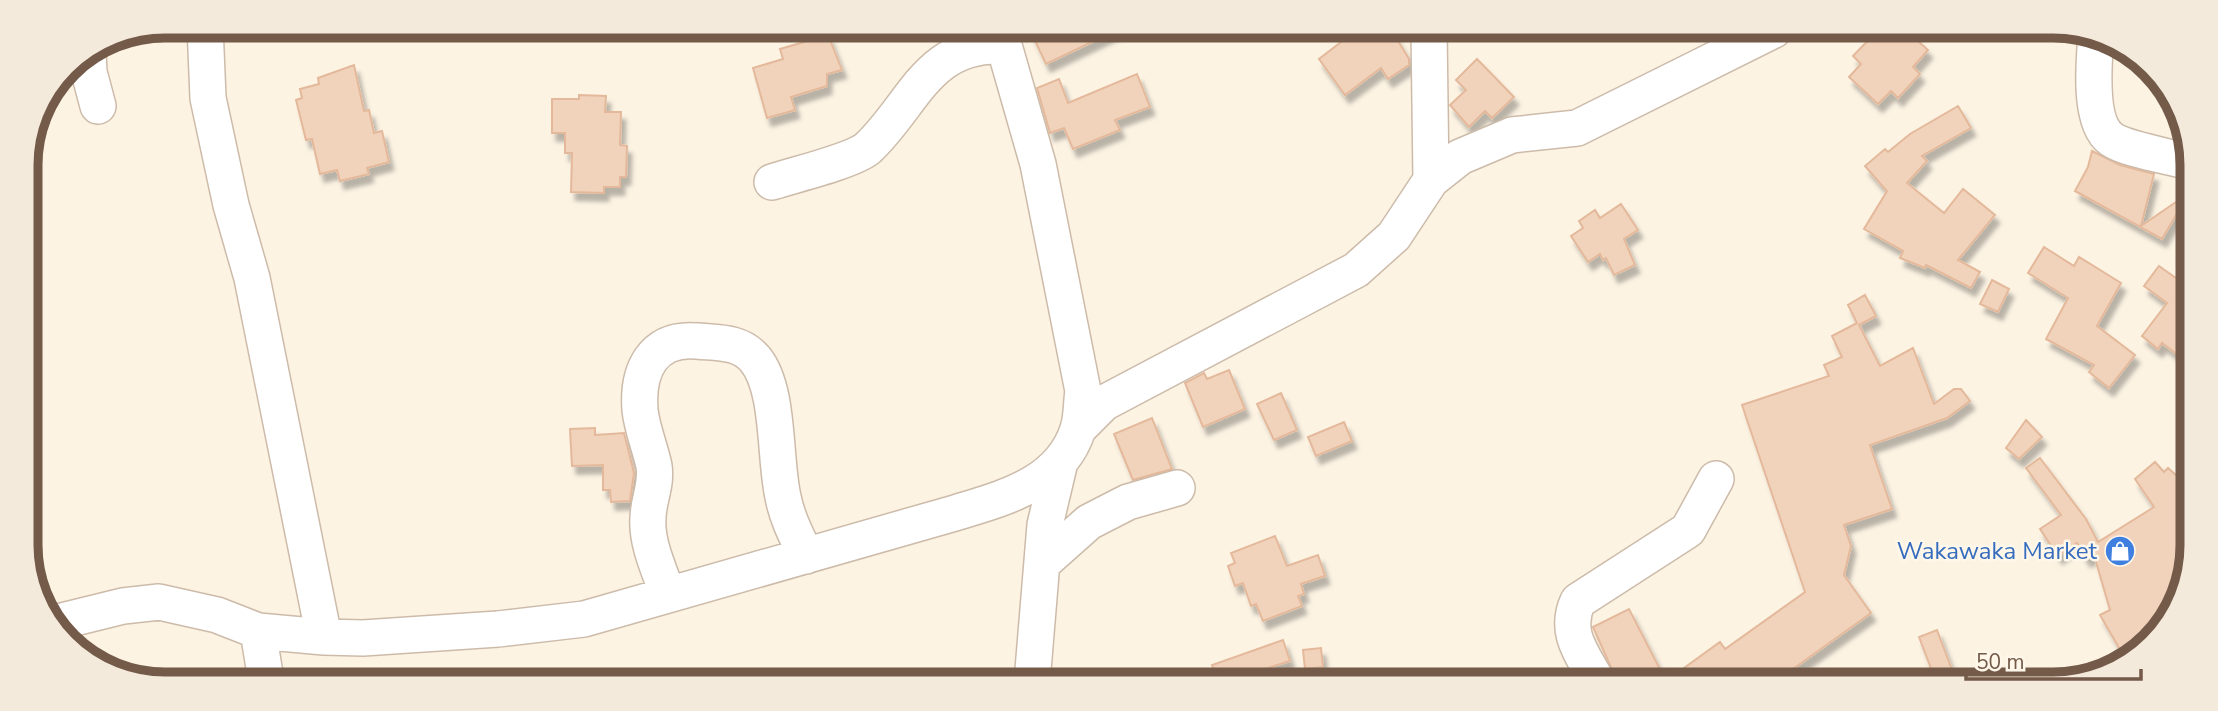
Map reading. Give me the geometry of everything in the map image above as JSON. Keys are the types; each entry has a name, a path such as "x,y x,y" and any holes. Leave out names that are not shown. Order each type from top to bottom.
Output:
{"street":[{"path":"206,38 208,98 230,205 252,278 324,637"},
{"path":"772,182 866,149 920,84 939,66 960,51 997,38"},
{"path":"1000,38 1038,164 1077,355 1083,391 1078,429"},
{"path":"1429,38 1431,180"},
{"path":"1033,672 1046,512 1059,466 1078,429 1104,403 1356,270 1394,236 1431,180 1460,157 1511,135 1577,128 1758,38"},
{"path":"2095,46 2094,71 2101,130 2113,141 2179,159"},
{"path":"89,65 98,106"},
{"path":"668,595 651,544 648,519 654,493 654,467 640,408 644,373 655,351 680,339 737,344 753,357 767,376 772,396 773,431 783,498 791,525 806,556"},
{"path":"64,621 123,606 159,602 217,615 258,631 324,637 363,638 511,628 584,619 1001,499 1033,484 1059,466"},
{"path":"1592,672 1572,634 1571,616 1578,601 1688,530 1716,479"},
{"path":"1044,562 1089,522 1128,502 1177,488"},
{"path":"258,631 265,672"}],"building":[{"path":"818,38 829,38 842,70 827,74 827,86 791,97 795,110 767,118 753,68 783,59 780,49"},
{"path":"1034,38 1100,38 1046,64"},
{"path":"1346,38 1396,38 1409,59 1409,65 1388,79 1381,68 1345,95 1319,59"},
{"path":"1870,38 1915,38 1928,50 1913,67 1920,74 1898,98 1891,91 1878,104 1849,77 1861,64 1853,56"},
{"path":"1477,59 1514,97 1492,118 1485,111 1469,127 1450,105 1466,90 1456,80"},
{"path":"354,65 364,111 369,110 374,133 382,131 389,162 367,168 369,174 340,181 337,170 320,174 312,139 306,140 296,100 302,98 300,89 319,84 318,78"},
{"path":"1137,74 1150,107 1115,120 1120,130 1073,149 1064,128 1050,133 1037,88 1059,79 1068,103"},
{"path":"579,95 606,96 605,112 621,112 620,145 627,146 626,177 620,177 620,187 604,187 604,193 571,192 572,153 565,153 565,133 552,133 552,99 579,99"},
{"path":"1958,106 1971,128 1922,156 1927,161 1907,183 1944,213 1963,189 1995,215 1958,260 1980,272 1971,288 1926,265 1925,268 1900,258 1903,251 1864,229 1887,191 1865,166 1885,149 1888,152 1910,134"},
{"path":"2092,151 2120,165 2154,174 2141,226 2180,199 2180,208 2162,239 2075,191 2088,167"},
{"path":"1621,204 1638,230 1624,239 1635,265 1614,275 1606,258 1603,260 1600,254 1588,262 1571,236 1583,228 1579,221 1595,210 1600,218"},
{"path":"2044,247 2074,266 2079,257 2121,283 2097,326 2135,355 2109,388 2089,372 2094,365 2046,339 2068,298 2028,273"},
{"path":"2159,266 2180,281 2180,357 2162,343 2158,349 2142,336 2167,303 2144,286"},
{"path":"1992,280 2009,289 1998,312 1980,304"},
{"path":"1865,295 1876,316 1859,325 1880,366 1913,348 1934,404 1954,389 1961,389 1970,401 1947,418 1870,445 1892,509 1844,525 1851,546 1844,575 1871,613 1789,672 1678,672 1720,642 1725,649 1805,592 1742,405 1829,376 1824,365 1842,357 1832,336 1857,323 1848,305"},
{"path":"1229,370 1245,409 1203,427 1185,383 1204,373 1207,379"},
{"path":"1281,393 1297,430 1274,440 1257,404"},
{"path":"1152,418 1172,469 1133,480 1114,434"},
{"path":"2026,420 2042,437 2019,459 2006,448"},
{"path":"1344,422 1352,441 1316,456 1308,437"},
{"path":"595,428 595,435 624,433 634,473 630,501 611,502 610,490 603,490 603,465 572,466 570,429"},
{"path":"2040,458 2086,519 2098,542 2154,507 2135,479 2155,462 2164,472 2168,468 2180,479 2180,546 2173,586 2158,616 2148,629 2121,652 2100,615 2110,610 2094,555 2086,559 2077,543 2058,556 2040,529 2061,515 2026,468"},
{"path":"1275,536 1287,566 1318,555 1325,576 1301,584 1304,594 1298,596 1302,606 1263,621 1256,604 1251,606 1243,583 1235,586 1228,566 1235,563 1231,553"},
{"path":"1629,609 1661,672 1613,672 1593,627"},
{"path":"1937,630 1953,672 1932,672 1919,637"},
{"path":"1283,640 1290,661 1255,672 1214,672 1212,665"},
{"path":"1321,648 1323,667 1305,669 1303,650"}],"place":[{"name":"Wakawaka Market","path":"2120,551"}]}
